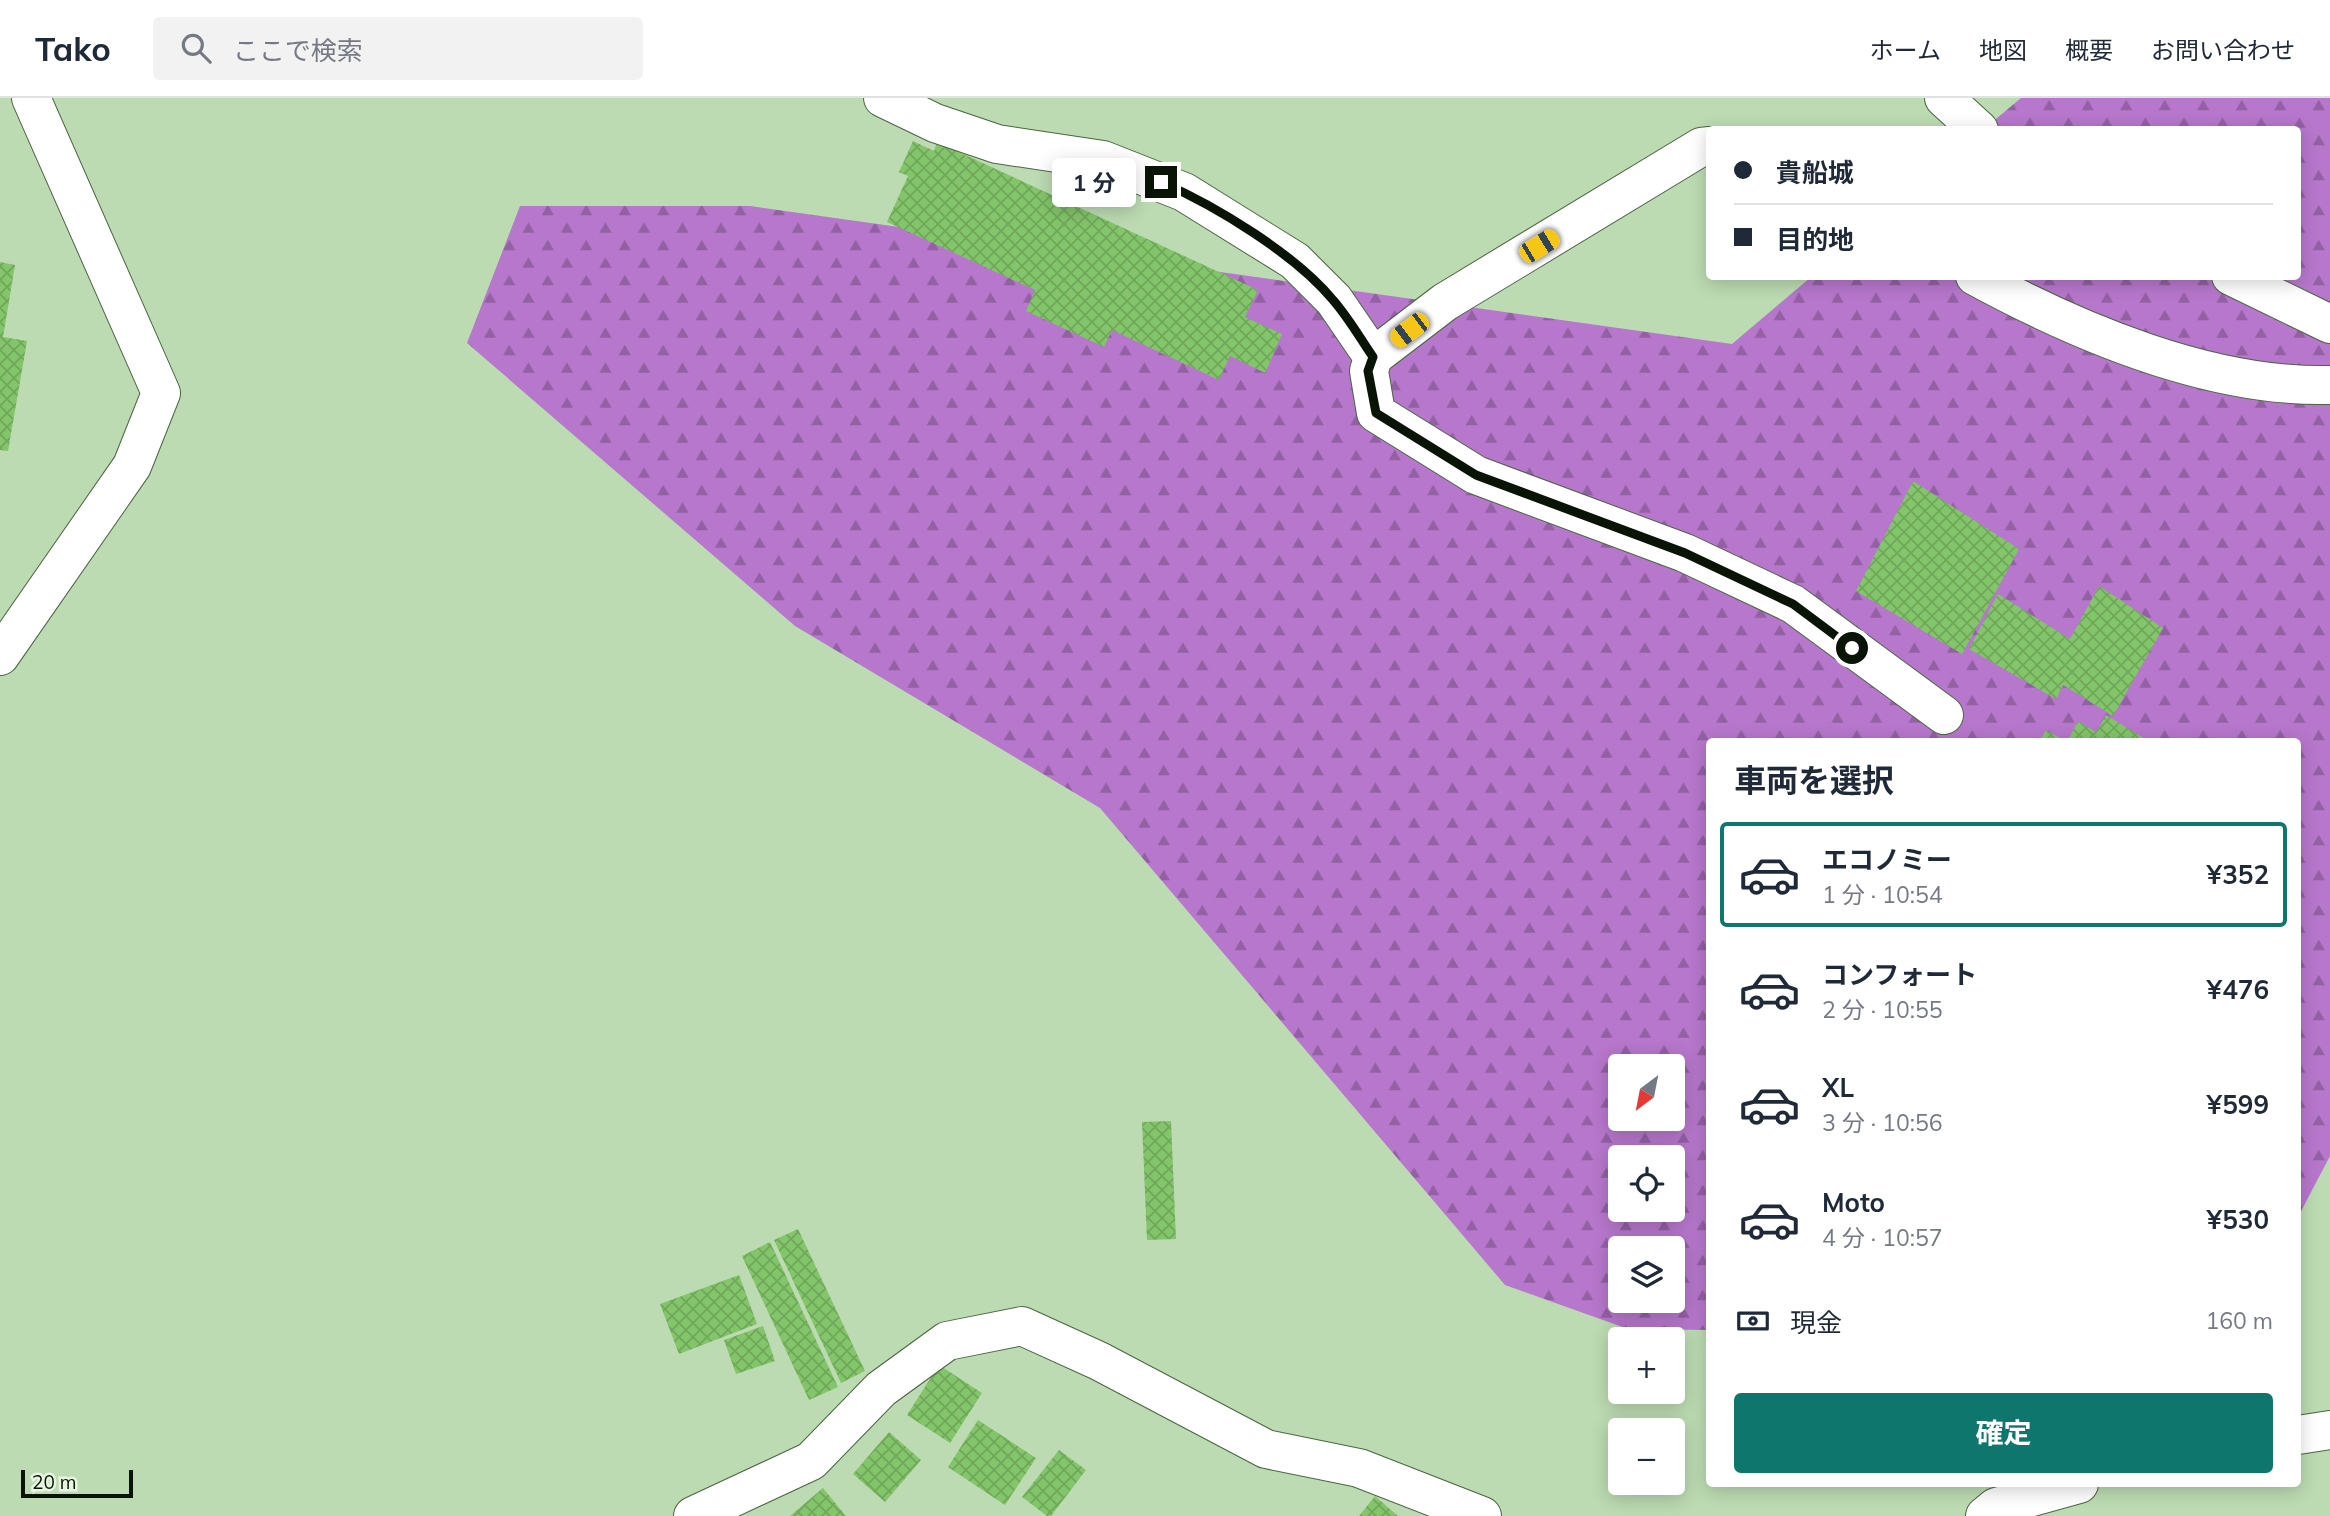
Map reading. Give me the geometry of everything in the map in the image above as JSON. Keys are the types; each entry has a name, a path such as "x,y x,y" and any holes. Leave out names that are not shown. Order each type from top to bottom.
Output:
{"street":[{"path":"0,656 132,466 161,393 31,98"},
{"path":"883,98 935,123 998,145 1103,160 1184,192 1295,261 1334,300 1373,357"},
{"path":"1944,98 1975,126"},
{"path":"1706,146 1445,302 1373,357 1368,371 1376,413 1476,475 1685,553 1793,604 1944,715"},
{"path":"1982,280 2019,300 2173,363 2267,383 2330,385"},
{"path":"2239,280 2330,324"},
{"path":"693,1516 811,1461 881,1388 947,1341 1022,1326 1100,1361 1266,1449 1359,1468 1475,1515"},
{"path":"2301,1435 2330,1430"},
{"path":"1984,1516 1996,1507 2068,1487"}],"green space":[{"path":"2021,98 2330,98 2330,1156 2301,1211 2301,738 1706,738 1706,1330 1685,1330 1685,1327 1622,1327 1505,1285 1100,808 795,626 467,343 520,206 750,206 1732,344 1807,280 2301,280 2301,126 1988,126"}],"building":[{"path":"913,141 934,151 937,142 1258,290 1245,317 1282,334 1265,373 1230,356 1219,380 1112,330 1104,347 1026,311 1035,290 887,222 908,176 899,172"},
{"path":"0,262 15,265 3,337 27,341 8,451 0,450"},
{"path":"1913,481 2019,549 1962,654 1856,591"},
{"path":"2099,586 2163,628 2113,716 2063,685 2056,699 1969,649 1998,594 2070,639"},
{"path":"2106,715 2144,738 2069,738 2078,721 2096,732"},
{"path":"2046,730 2060,738 2041,738"},
{"path":"1171,1121 1176,1239 1147,1240 1142,1122"},
{"path":"798,1229 865,1371 841,1383 774,1240"},
{"path":"770,1242 838,1387 809,1400 742,1256"},
{"path":"739,1275 757,1324 679,1354 660,1304"},
{"path":"763,1326 775,1361 736,1374 724,1340"},
{"path":"939,1365 982,1393 950,1443 907,1415"},
{"path":"978,1420 1036,1458 1005,1505 948,1467"},
{"path":"889,1432 921,1460 885,1502 853,1474"},
{"path":"1059,1450 1086,1470 1051,1516 1047,1516 1022,1497"},
{"path":"823,1488 846,1516 790,1516"},
{"path":"1375,1496 1398,1516 1359,1516"}],"route":[{"path":"1161,182 1184,192 1295,261 1334,300 1373,357 1368,371 1376,413 1476,475 1685,553 1793,604 1852,648"}]}
